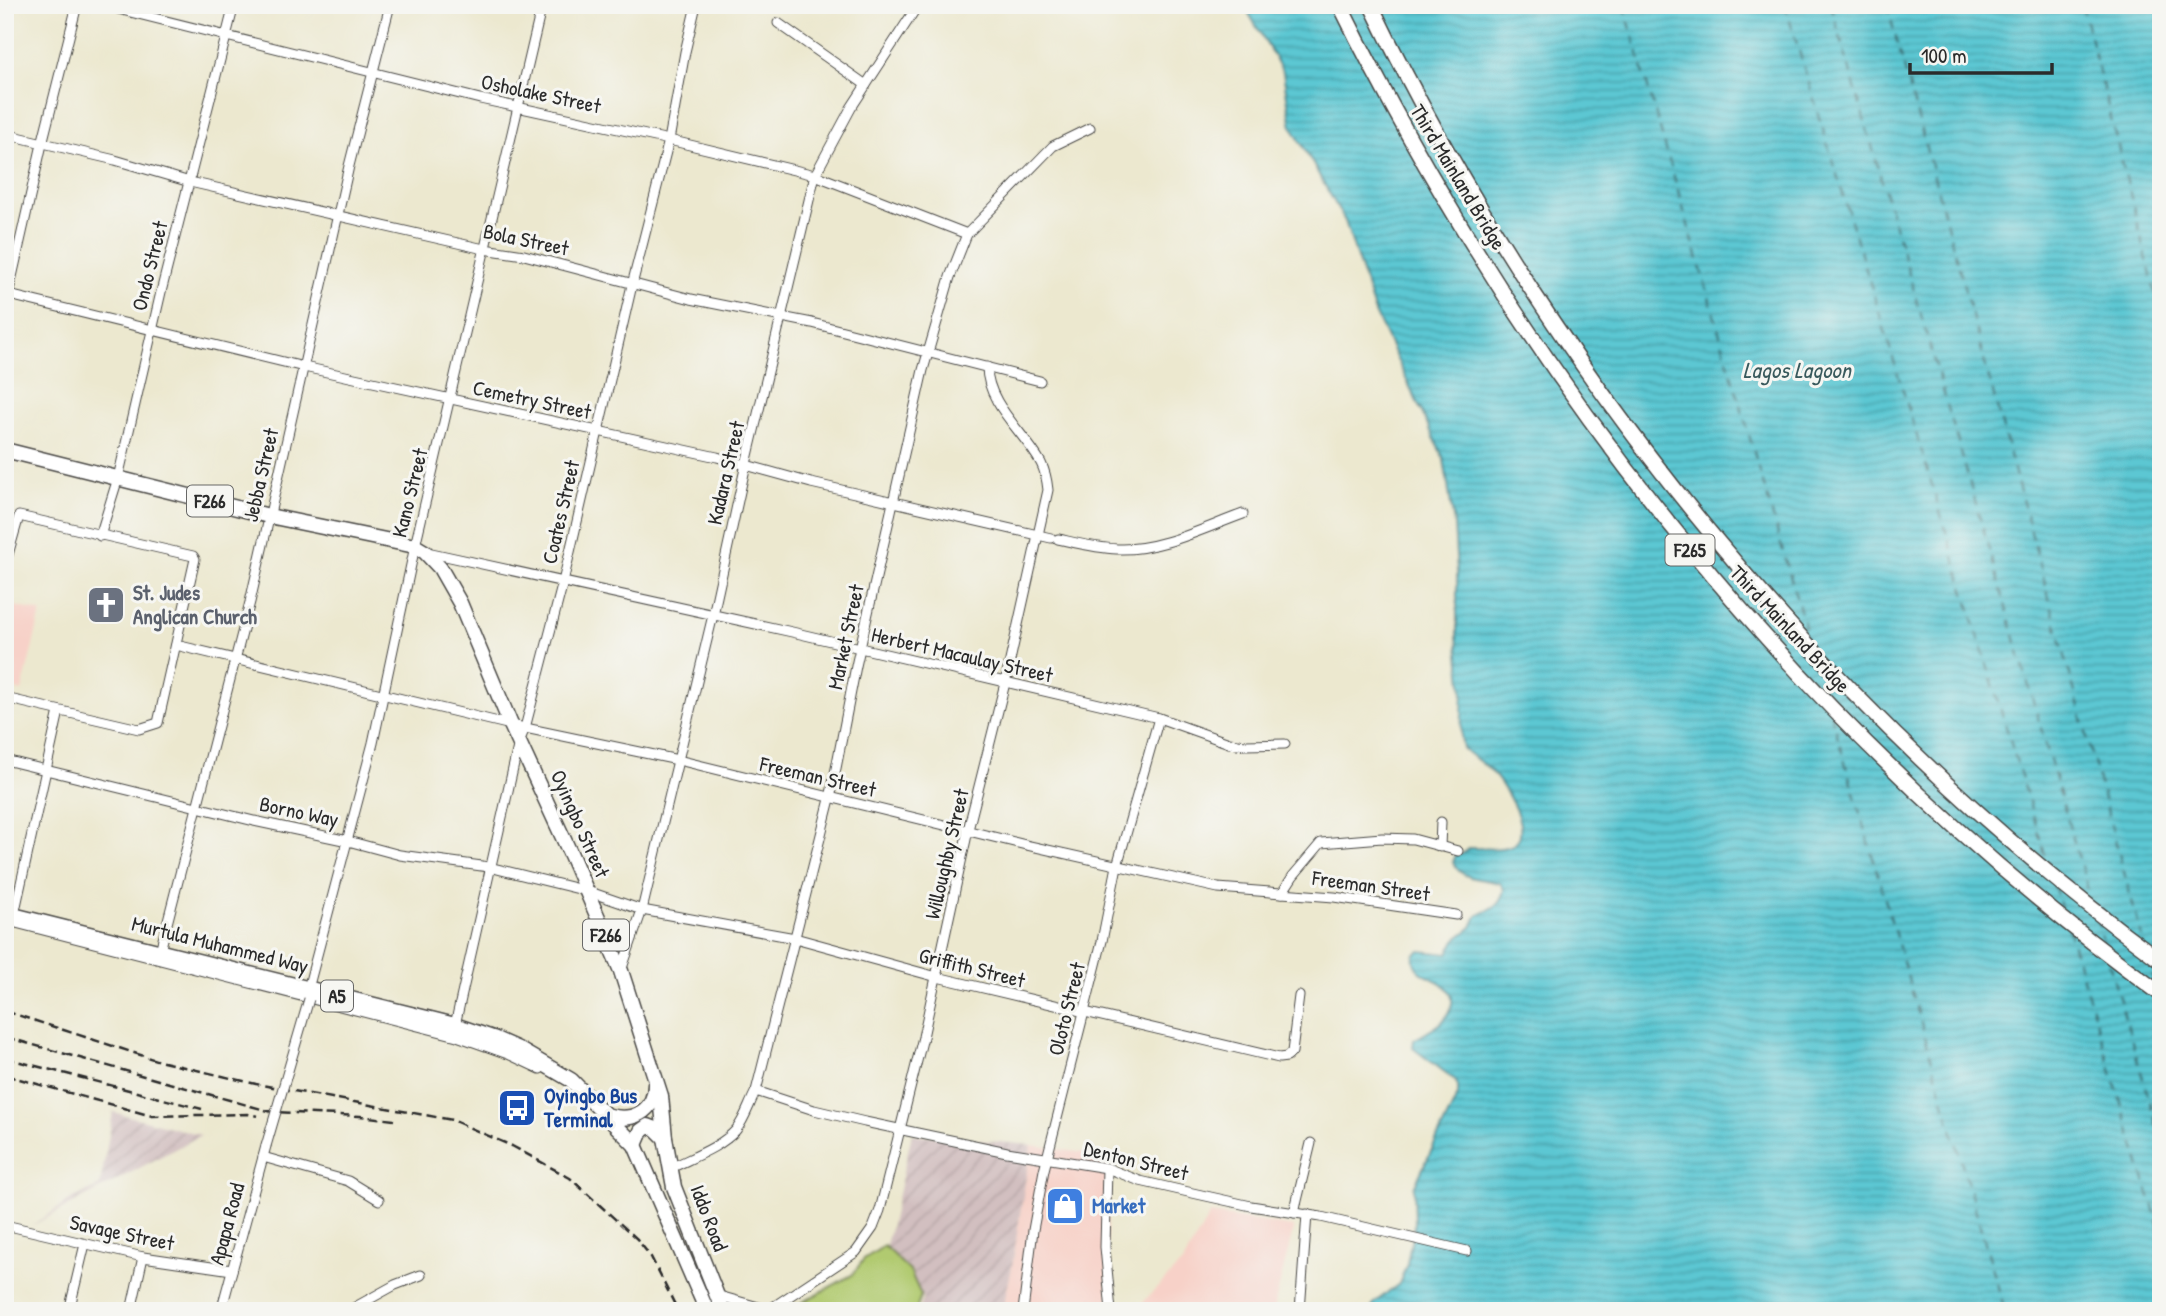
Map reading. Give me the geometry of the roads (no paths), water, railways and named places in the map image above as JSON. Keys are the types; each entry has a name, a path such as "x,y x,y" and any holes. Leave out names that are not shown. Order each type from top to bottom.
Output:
{"highway":[{"name":"Third Mainland Bridge","path":"1340,5 1414,147 1513,309 1599,434 1696,557 1829,703 1903,779 2004,870 2110,957 2161,994"},
{"name":"Third Mainland Bridge","path":"1371,5 1436,131 1529,286 1621,418 1721,546 1837,674 1923,761 2096,914 2161,961"},
{"name":"F266","path":"5,450 269,516 420,549"},
{"name":"Oyingbo Street","path":"420,549 440,568 460,603 519,732 621,971 661,1096 665,1138"},
{"name":"Murtula Muhammed Way","path":"8,916 160,951 309,994 455,1025 493,1038 549,1065 571,1080 635,1145"},
{"name":"F266","path":"605,1114 625,1119 642,1114 652,1100 654,1074"},
{"path":"635,1145 641,1131 649,1126 665,1138"},
{"name":"Iddo Road","path":"665,1138 674,1187 723,1311"},
{"name":"Iddo Road","path":"635,1145 707,1311"}],"street":[{"path":"5,308 77,5"},
{"name":"Osholake Street","path":"102,5 518,108 815,175 967,234"},
{"name":"Ondo Street","path":"100,536 118,478 152,330 234,5"},
{"name":"Jebba Street","path":"160,951 250,602 338,215 390,5"},
{"name":"Kano Street","path":"266,1146 309,994 420,549 450,400 542,5"},
{"name":"Coates Street","path":"455,1025 519,732 563,582 632,285 669,140 696,5"},
{"name":"Kadara Street","path":"621,971 642,910 815,175 851,108 918,5"},
{"path":"778,23 866,85"},
{"name":"Market Street","path":"669,1169 734,1132 744,1119 756,1091 830,799 860,649 928,353 950,277 967,234 1053,146 1090,128"},
{"name":"Bola Street","path":"5,134 115,160 190,182 534,258 632,285 862,335 1040,381"},
{"name":"Cemetry Street","path":"7,295 304,367 746,464 811,483 1054,539 1119,549 1142,547 1242,514"},
{"name":"Willoughby Street","path":"768,1310 856,1252 873,1228 902,1128 937,978 968,830 1005,683 1048,489 1043,466 1007,416 987,382 987,367"},
{"path":"5,565 19,516 193,556 195,559 158,723 139,729 5,698"},
{"name":"Herbert Macaulay Street","path":"420,549 1159,718 1229,743 1285,744"},
{"name":"Freeman Street","path":"176,645 383,695 519,732 678,760 830,799 1218,888 1334,897 1456,915"},
{"path":"59,712 8,916 144,957 309,994 457,1036 508,1054 564,1083 605,1114"},
{"name":"Oloto Street","path":"1023,1311 1044,1170 1084,1014 1117,866 1159,718"},
{"name":"Borno Way","path":"5,760 400,855 489,867 587,891"},
{"path":"1440,847 1441,822"},
{"path":"1282,893 1321,843 1382,838 1413,839 1458,851"},
{"name":"Griffith Street","path":"587,891 642,910 795,938 937,978 1084,1014 1225,1044 1279,1059 1292,1052 1299,996"},
{"name":"Denton Street","path":"756,1091 814,1110 1048,1159 1107,1168 1140,1181 1251,1206 1307,1214 1467,1251"},
{"path":"1294,1213 1311,1143"},
{"name":"Apapa Road","path":"221,1311 266,1146"},
{"path":"263,1157 348,1181 379,1200"},
{"path":"1107,1168 1105,1247 1111,1311"},
{"path":"1300,1311 1307,1214"},
{"name":"Savage Street","path":"5,1225 143,1257 232,1270"},
{"path":"69,1311 85,1244"},
{"path":"131,1311 143,1257"},
{"path":"348,1311 395,1285 421,1275"},
{"path":"716,1295 768,1310"}],"water":[{"name":"Lagos Lagoon","path":"1244,5 2161,5 2161,1311 1371,1311 1374,1303 1399,1284 1407,1264 1415,1222 1414,1187 1458,1095 1455,1080 1413,1048 1414,1040 1442,1022 1452,1002 1451,993 1446,987 1419,970 1414,955 1420,951 1448,954 1455,940 1472,927 1477,916 1495,907 1503,895 1504,889 1500,883 1467,876 1461,873 1453,862 1456,855 1469,848 1497,849 1513,845 1519,838 1519,818 1508,795 1489,769 1463,748 1463,691 1457,636 1454,524 1444,459 1375,313 1345,221 1292,127 1283,72"}],"railway":[{"path":"5,1011 159,1061 256,1084 452,1120 512,1146 570,1178 637,1239 651,1257 678,1311"},
{"path":"5,1037 272,1112 394,1120"},
{"path":"5,1058 202,1109"},
{"path":"5,1075 152,1116 258,1116"}],"place":[{"name":"St. Judes Anglican Church","path":"106,605"},
{"name":"Oyingbo Bus Terminal","path":"517,1108"},
{"name":"Market","path":"1065,1206"}]}
